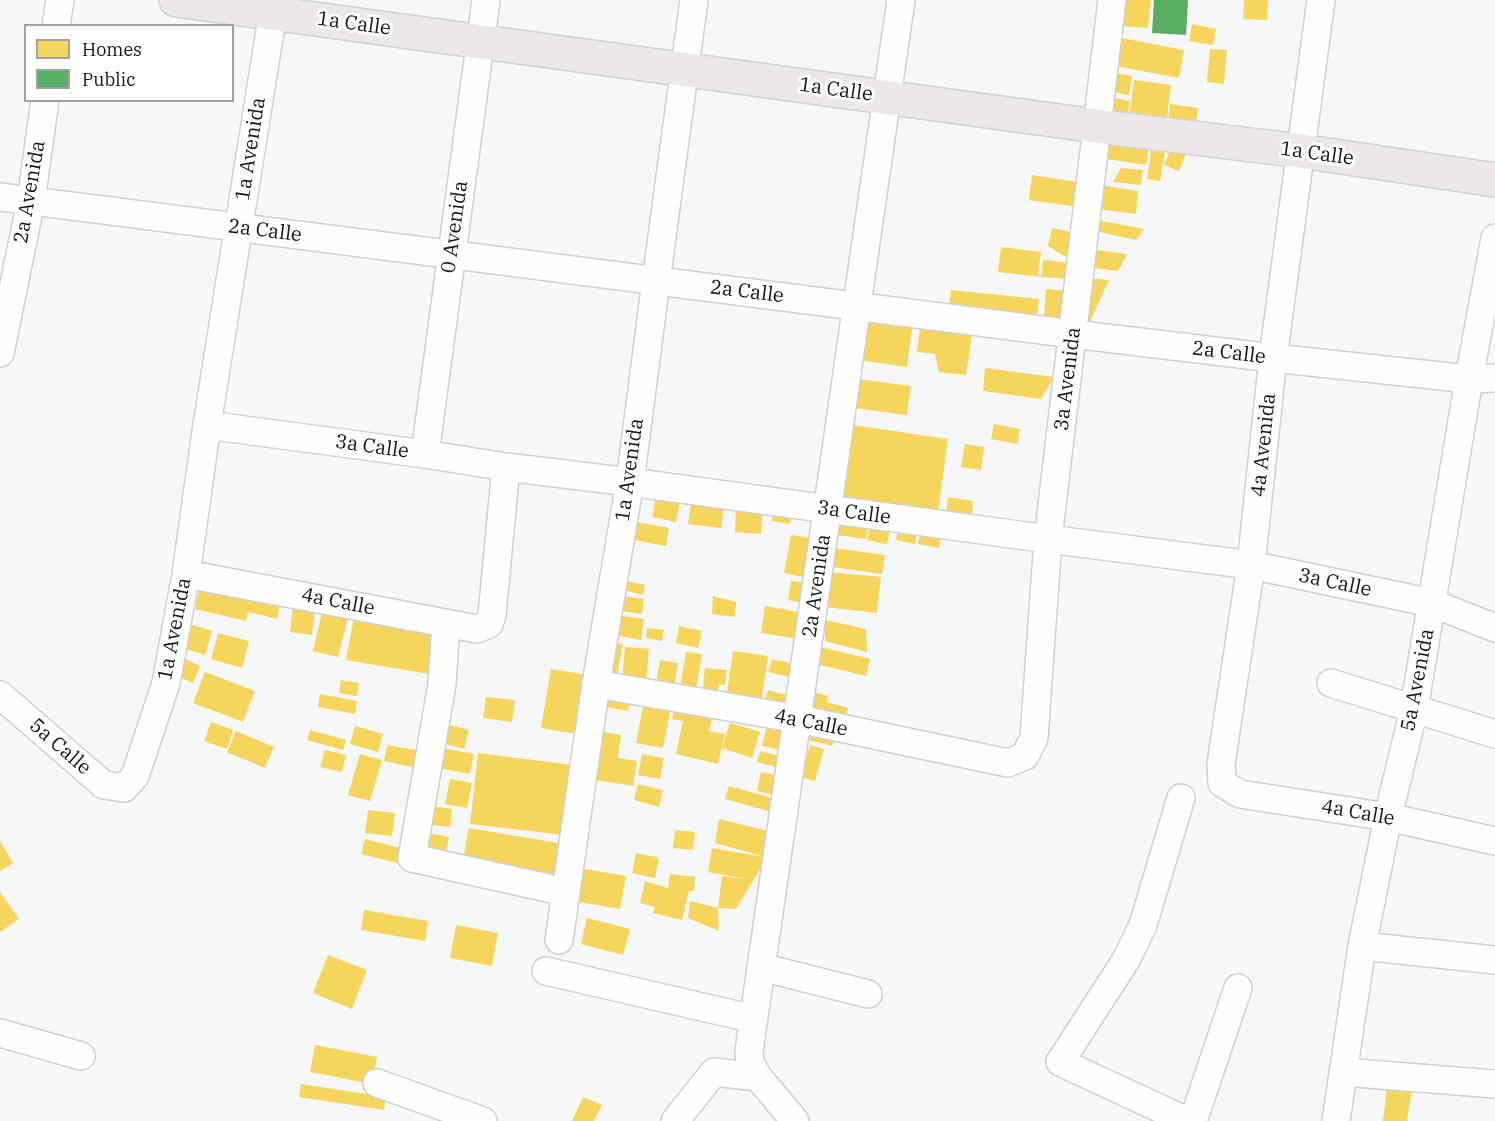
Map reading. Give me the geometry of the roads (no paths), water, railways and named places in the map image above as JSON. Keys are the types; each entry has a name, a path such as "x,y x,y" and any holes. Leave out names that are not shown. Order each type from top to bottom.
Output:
{"main road":[{"name":"1a Calle","path":"176,0 274,7 481,42 1096,126 1301,151 1495,180"}],"street":[{"path":"56,24 60,0"},
{"name":"0 Avenida","path":"425,454 486,0"},
{"name":"1a Avenida","path":"559,940 596,684 630,482 694,0"},
{"name":"2a Avenida","path":"795,1121 758,1077 750,1062 749,1052 901,0"},
{"name":"3a Avenida","path":"1025,756 1034,738 1048,540 1112,0"},
{"name":"4a Avenida","path":"1222,783 1221,764 1251,565 1273,358 1321,0"},
{"name":"1a Avenida","path":"124,788 135,776 166,683 186,574 207,425 274,7"},
{"name":"2a Avenida","path":"0,353 31,201 45,102"},
{"name":"2a Calle","path":"0,197 1073,334 1273,358 1482,378"},
{"name":"5a Avenida","path":"1336,1121 1362,945 1388,817 1414,709 1432,603 1482,378 1495,238"},
{"name":"3a Calle","path":"207,425 1048,540 1251,565 1432,603 1495,628"},
{"name":"4a Calle","path":"186,574 477,629 489,624 492,615 506,467"},
{"path":"446,623 442,684 412,858 566,892"},
{"path":"1331,683 1495,734"},
{"name":"4a Calle","path":"596,684 798,720 1008,763 1025,756"},
{"name":"5a Calle","path":"0,695 104,785 124,788"},
{"name":"4a Calle","path":"1222,783 1240,794 1388,817 1495,841"},
{"path":"1181,798 1143,925 1126,960 1060,1062 1187,1121"},
{"path":"1362,945 1495,960"},
{"path":"761,967 867,994"},
{"path":"546,971 754,1019"},
{"path":"1193,1121 1239,988"},
{"path":"0,1033 81,1056"},
{"path":"675,1121 714,1072 758,1077"},
{"path":"1343,1072 1495,1084"},
{"path":"377,1083 483,1121"}]}
